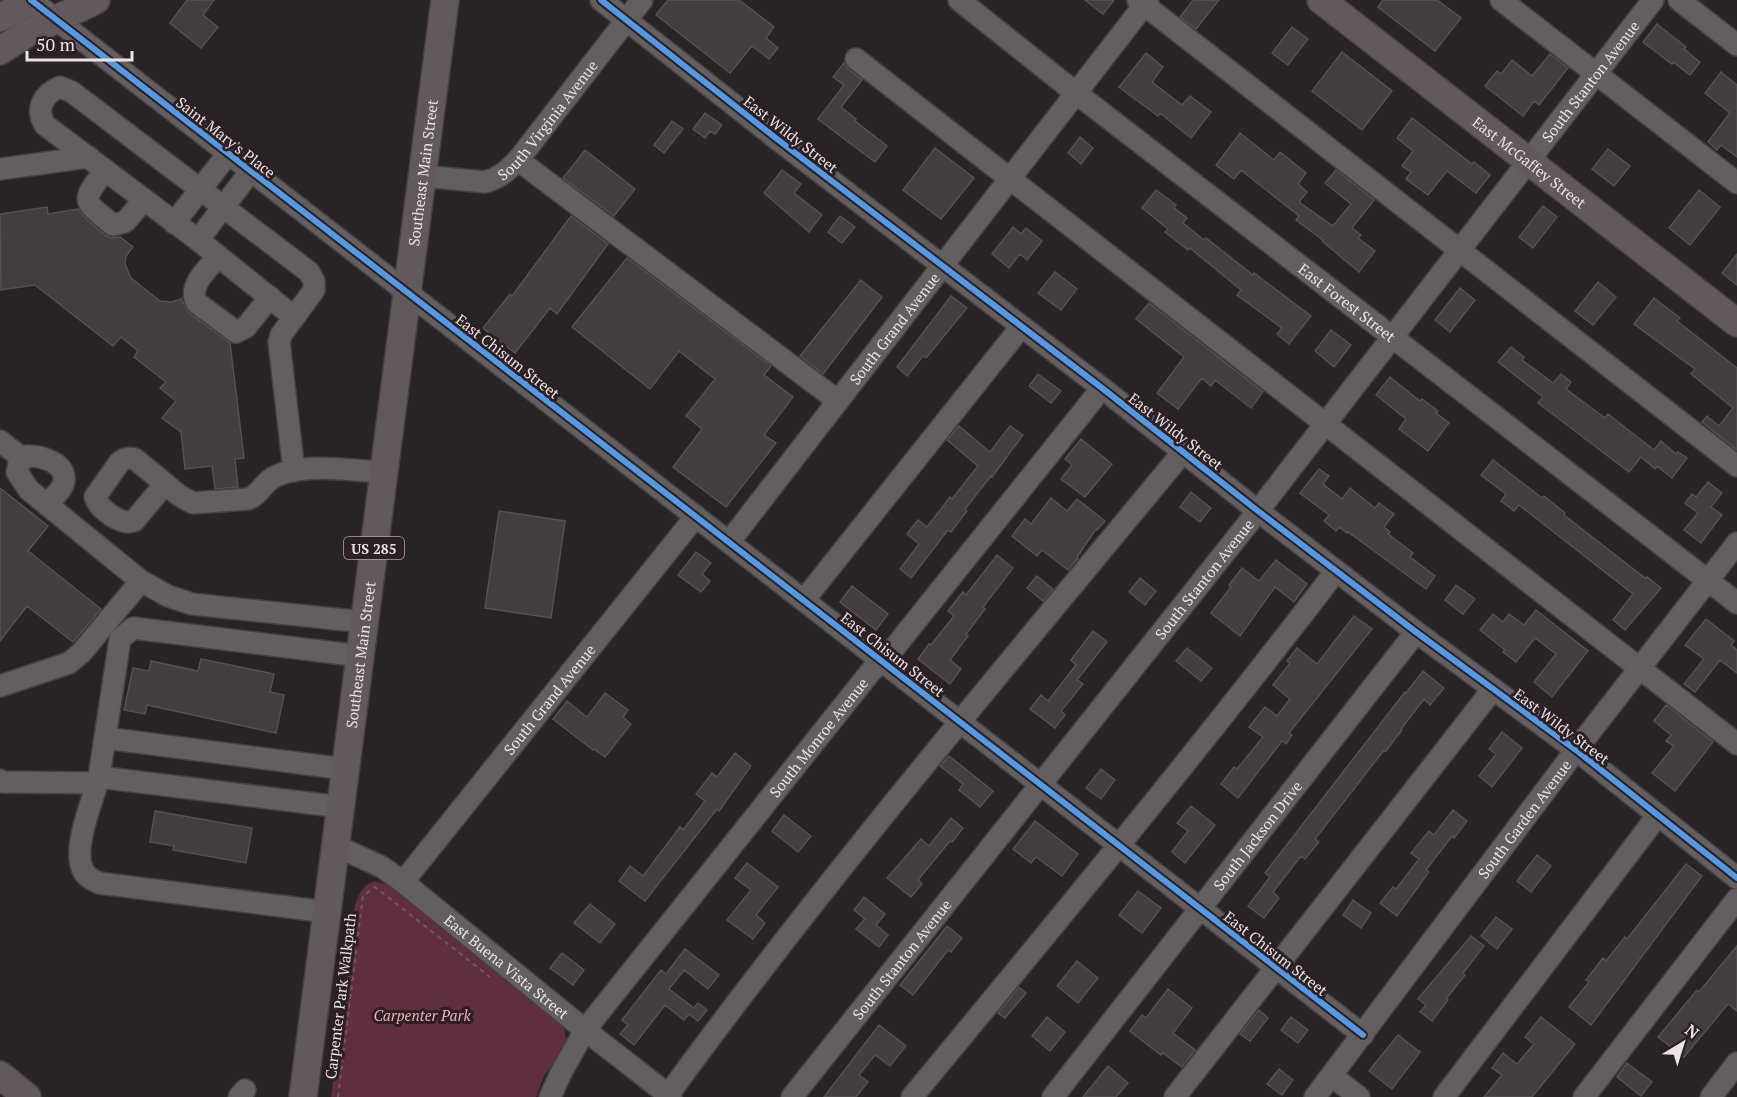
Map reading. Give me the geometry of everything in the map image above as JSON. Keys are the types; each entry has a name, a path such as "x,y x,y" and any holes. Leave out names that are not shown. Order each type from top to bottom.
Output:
{"main road":[{"path":"0,18 32,0"},
{"path":"0,51 26,34 96,0"},
{"name":"Southeast Main Street","path":"303,1097 445,0"},
{"name":"East McGaffey Street","path":"1321,0 1737,323"},
{"path":"0,1075 27,1097"}],"street":[{"name":"Saint Mary's Place","path":"32,0 406,293"},
{"name":"East Wildy Street","path":"601,0 1258,511 1576,750 1737,878"},
{"name":"South Virginia Avenue","path":"422,176 485,182 505,173 642,0"},
{"name":"East Forest Street","path":"959,0 1076,93 1737,603"},
{"path":"1501,0 1737,183"},
{"name":"South Stanton Avenue","path":"792,1097 1258,511 1653,0"},
{"path":"1679,0 1737,45"},
{"name":"South Grand Avenue","path":"729,542 1076,93 1143,2"},
{"path":"1143,2 1737,466"},
{"path":"856,59 1737,744"},
{"path":"294,317 198,240 45,125 40,117 42,104 52,90 60,87 72,92 309,272 314,281 314,290 281,335 279,342 294,471"},
{"path":"174,223 228,154"},
{"path":"0,169 89,157"},
{"path":"518,159 838,401"},
{"path":"105,170 91,189 87,200 89,206 113,225 125,222 144,200"},
{"path":"198,240 251,171"},
{"path":"218,256 194,287 193,297 197,303 236,332 246,327 270,297"},
{"name":"East Chisum Street","path":"406,293 1363,1035"},
{"path":"804,600 1022,327"},
{"name":"South Monroe Avenue","path":"550,1097 585,1030 872,670 883,662 1102,388"},
{"path":"0,441 23,459"},
{"path":"663,1094 960,722 1183,452"},
{"path":"47,504 64,484 65,477 47,458 36,455 27,456 19,463 17,471 29,490 141,581 168,596 192,604 364,622"},
{"path":"165,484 193,503 208,503 248,500 270,479 280,474 308,468 383,472"},
{"name":"South Grand Avenue","path":"403,882 696,516"},
{"name":"South Garden Avenue","path":"1315,1097 1576,750 1737,543"},
{"path":"912,1097 1120,847 1336,571"},
{"path":"0,686 69,663 81,653 141,581"},
{"path":"327,912 99,884 87,877 81,867 79,849 98,780 120,639 133,628 360,656"},
{"name":"South Jackson Drive","path":"1053,1097 1416,632"},
{"path":"1175,1097 1493,689"},
{"path":"105,738 345,770"},
{"path":"0,780 3,782 78,784 98,780 341,807"},
{"path":"1444,1097 1658,815"},
{"name":"East Buena Vista Street","path":"336,846 382,867 403,882 663,1094"},
{"path":"1584,1097 1737,899"},
{"path":"1711,1097 1737,1063"},
{"path":"1332,1076 1359,1097"}],"green space":[{"name":"Carpenter Park","path":"375,881 388,885 556,1018 564,1028 566,1039 563,1049 544,1076 536,1097 331,1097 355,905 364,887"}],"building":[{"path":"187,0 214,0 203,15 218,27 201,48 170,23"},
{"path":"668,0 739,0 774,27 766,38 778,48 769,59 752,46 730,73 656,15"},
{"path":"1085,0 1114,0 1103,14"},
{"path":"1193,0 1219,0 1196,29 1180,17"},
{"path":"1383,0 1437,0 1461,18 1435,51 1378,7"},
{"path":"1657,24 1686,47 1684,49 1700,62 1690,75 1643,42"},
{"path":"1292,27 1308,39 1288,65 1272,53"},
{"path":"1342,52 1392,91 1362,130 1312,91"},
{"path":"1146,53 1163,67 1152,82 1182,105 1190,96 1211,112 1191,138 1160,113 1158,116 1119,87"},
{"path":"1550,54 1568,68 1539,105 1534,101 1523,116 1485,86 1497,71 1501,74 1512,60 1532,76"},
{"path":"844,63 862,80 841,107 887,146 875,162 818,119 844,85 833,77"},
{"path":"1721,72 1737,85 1737,157 1721,145 1717,150 1708,142 1730,113 1705,93"},
{"path":"705,113 722,125 715,134 710,131 705,138 693,129"},
{"path":"1412,118 1490,175 1476,193 1447,171 1428,195 1406,179 1411,172 1402,166 1413,151 1397,138"},
{"path":"672,121 683,129 664,153 654,145"},
{"path":"1240,133 1274,160 1280,152 1306,173 1298,184 1307,192 1299,202 1333,226 1351,204 1325,183 1336,170 1374,200 1352,228 1361,235 1358,238 1375,251 1359,272 1296,220 1299,216 1241,170 1234,179 1216,165"},
{"path":"1080,137 1093,148 1081,164 1068,153"},
{"path":"935,148 974,178 941,219 903,190"},
{"path":"1608,149 1630,166 1614,186 1592,169"},
{"path":"585,150 635,189 614,216 563,178"},
{"path":"782,170 801,184 794,193 822,215 809,232 764,193"},
{"path":"1156,190 1176,205 1174,208 1187,218 1183,223 1311,316 1289,344 1277,334 1282,328 1237,295 1241,290 1190,248 1188,250 1165,232 1168,229 1142,208"},
{"path":"1699,190 1720,207 1690,245 1669,228"},
{"path":"1543,206 1557,217 1533,248 1519,237"},
{"path":"47,207 48,214 78,209 105,235 111,238 120,237 133,247 126,256 125,264 131,278 160,301 172,302 181,299 189,313 230,343 244,458 235,459 238,487 215,489 212,466 185,469 181,432 162,418 176,401 160,388 166,382 134,357 138,351 121,337 113,346 35,285 1,290 0,214"},
{"path":"571,216 608,244 557,314 550,308 515,353 483,328 510,294 512,296"},
{"path":"840,216 855,227 842,243 828,232"},
{"path":"1013,227 1021,234 1026,228 1042,241 1027,260 1020,254 1009,268 992,254"},
{"path":"1737,254 1737,285 1722,273"},
{"path":"627,258 771,366 764,375 793,397 764,435 776,443 726,507 673,467 702,429 686,416 715,379 679,351 650,389 572,327"},
{"path":"1055,272 1077,289 1061,310 1038,293"},
{"path":"861,280 882,297 823,374 800,356"},
{"path":"1598,282 1616,297 1593,325 1575,311"},
{"path":"1460,288 1475,300 1450,332 1435,320"},
{"path":"951,296 967,308 926,358 923,356 907,376 897,367"},
{"path":"1654,298 1680,318 1677,321 1737,368 1737,450 1702,422 1707,416 1719,426 1733,408 1691,374 1695,369 1634,324"},
{"path":"1149,303 1263,392 1251,408 1215,380 1211,386 1202,378 1178,409 1157,393 1184,357 1136,319"},
{"path":"1331,330 1351,345 1334,367 1315,351"},
{"path":"1511,347 1524,357 1522,360 1553,383 1561,374 1571,382 1566,389 1605,418 1608,414 1654,450 1661,441 1676,454 1678,452 1687,458 1672,478 1657,466 1655,469 1641,457 1629,472 1538,403 1543,397 1498,362"},
{"path":"1038,374 1061,391 1051,403 1029,386"},
{"path":"1390,377 1420,401 1422,399 1438,411 1436,413 1449,423 1428,451 1399,429 1406,419 1376,395"},
{"path":"959,426 990,452 1010,426 1023,435 965,509 967,511 951,532 948,530 911,578 900,569 919,544 907,534 918,520 927,527 978,466 947,440"},
{"path":"1081,439 1112,464 1085,497 1061,479 1072,465 1065,459"},
{"path":"1493,460 1542,498 1544,496 1565,513 1564,515 1661,588 1625,630 1613,620 1633,594 1519,505 1514,511 1501,501 1506,494 1481,475"},
{"path":"1319,469 1329,476 1323,484 1342,499 1350,488 1375,508 1379,503 1394,514 1384,527 1390,532 1388,534 1413,553 1410,557 1435,576 1426,589 1348,532 1339,527 1336,531 1324,521 1329,515 1300,493"},
{"path":"1708,482 1722,493 1711,507 1722,515 1701,543 1684,530 1698,513 1685,503 1692,494 1696,497"},
{"path":"0,488 48,526 28,551 101,609 73,642 27,606 0,641"},
{"path":"1191,492 1211,508 1200,522 1180,507"},
{"path":"1051,498 1067,511 1077,499 1105,521 1096,529 1068,570 1042,550 1037,556 1012,536 1025,519 1031,524"},
{"path":"499,511 565,521 551,618 485,608"},
{"path":"696,552 711,563 702,574 710,581 701,592 678,575"},
{"path":"997,555 1013,568 983,607 985,609 950,660 961,669 950,684 918,659 954,616 948,611 963,592 966,595"},
{"path":"1276,560 1307,584 1294,602 1275,587 1240,636 1211,613 1242,568 1259,581"},
{"path":"1037,576 1053,589 1043,601 1027,588"},
{"path":"1140,578 1156,591 1145,605 1129,592"},
{"path":"1456,585 1475,599 1463,614 1445,600"},
{"path":"852,586 888,614 876,630 840,602"},
{"path":"1536,610 1588,651 1552,697 1534,682 1556,654 1535,638 1516,662 1480,630 1493,614 1503,622 1509,614 1524,625"},
{"path":"1354,616 1372,629 1289,733 1292,735 1286,744 1282,741 1238,798 1221,784 1234,767 1237,769 1263,737 1249,727 1265,707 1277,716 1290,699 1273,685 1290,663 1287,661 1297,648 1317,664"},
{"path":"1706,619 1734,641 1731,645 1737,650 1737,673 1720,660 1695,692 1684,684 1704,659 1685,645"},
{"path":"1093,631 1107,642 1077,680 1083,684 1061,711 1065,715 1055,728 1030,709 1041,695 1048,701 1076,665 1071,660"},
{"path":"1187,648 1212,668 1201,681 1176,661"},
{"path":"201,659 274,674 270,692 284,695 276,733 147,705 145,714 124,710 133,668 149,671 151,661 198,671"},
{"path":"1423,671 1444,688 1430,705 1424,699 1386,751 1384,750 1315,839 1319,842 1305,859 1301,856 1273,892 1279,898 1264,918 1248,906 1270,877 1265,873"},
{"path":"605,693 628,710 623,717 631,724 605,757 553,719 567,701 587,717"},
{"path":"1666,705 1713,742 1675,791 1652,773 1674,746 1666,741 1671,735 1654,721"},
{"path":"1502,732 1522,748 1492,787 1479,776 1496,754 1489,749"},
{"path":"735,753 751,766 719,811 717,809 645,901 619,881 630,866 643,876 680,827 683,830 705,801 696,794 712,773 717,777"},
{"path":"949,756 993,791 980,807 959,790 963,784 940,766"},
{"path":"1101,769 1115,780 1101,799 1086,788"},
{"path":"1191,806 1215,825 1185,863 1172,852 1188,831 1177,823"},
{"path":"1453,810 1467,821 1454,838 1452,836 1426,870 1429,872 1397,916 1380,903 1393,887 1396,889 1419,859 1411,853 1429,831 1434,835"},
{"path":"155,811 252,828 246,863 173,850 174,846 150,842"},
{"path":"784,815 811,836 798,852 772,831"},
{"path":"951,818 963,828 918,880 922,884 911,897 887,878 921,839 929,846"},
{"path":"1035,821 1078,854 1062,876 1036,857 1031,863 1013,849"},
{"path":"1537,855 1551,866 1531,892 1517,881"},
{"path":"747,863 778,887 756,915 765,923 753,939 727,920 751,890 735,878"},
{"path":"1686,864 1702,876 1591,1025 1569,1007 1589,982 1586,980 1603,958 1606,961 1625,937 1627,939"},
{"path":"1138,891 1161,908 1142,933 1119,915"},
{"path":"864,897 885,914 876,925 888,935 879,947 856,929 865,919 854,910"},
{"path":"1353,900 1371,913 1361,928 1343,915"},
{"path":"590,904 615,924 600,943 574,923"},
{"path":"1496,917 1512,929 1497,949 1481,936"},
{"path":"947,926 962,938 951,952 948,950 913,995 900,985"},
{"path":"1471,936 1484,946 1463,973 1465,975 1432,1021 1420,1012 1426,1005 1418,999"},
{"path":"1737,946 1737,1011 1728,1004 1684,1057 1658,1037"},
{"path":"685,949 719,975 708,989 684,970 669,989 694,1008 698,1003 707,1010 698,1021 689,1014 684,1020 665,1005 634,1045 620,1034 628,1025 622,1020 661,970 666,974"},
{"path":"562,953 584,970 573,985 550,968"},
{"path":"1077,961 1098,978 1078,1003 1057,986"},
{"path":"1019,987 1026,993 1005,1018 998,1013"},
{"path":"1168,989 1192,1008 1173,1033 1195,1050 1182,1067 1163,1053 1161,1055 1130,1031 1142,1015 1146,1018"},
{"path":"1259,1010 1268,1018 1250,1041 1240,1034"},
{"path":"1047,1017 1065,1032 1050,1051 1032,1036"},
{"path":"1291,1017 1308,1030 1298,1043 1281,1030"},
{"path":"1541,1017 1575,1044 1532,1097 1484,1097 1502,1075 1492,1068 1503,1053 1517,1064 1534,1044 1525,1037"},
{"path":"879,1025 906,1046 890,1066 875,1055 859,1075 868,1082 856,1097 824,1097"},
{"path":"1398,1035 1420,1052 1392,1089 1369,1071"},
{"path":"1627,1063 1652,1082 1641,1096 1617,1077"},
{"path":"1108,1066 1128,1083 1116,1097 1083,1097"},
{"path":"1279,1069 1293,1080 1282,1095 1267,1084"}],"cycle path":[{"path":"31,0 1363,1035"},
{"path":"601,0 1258,511 1576,750 1737,878"}]}
